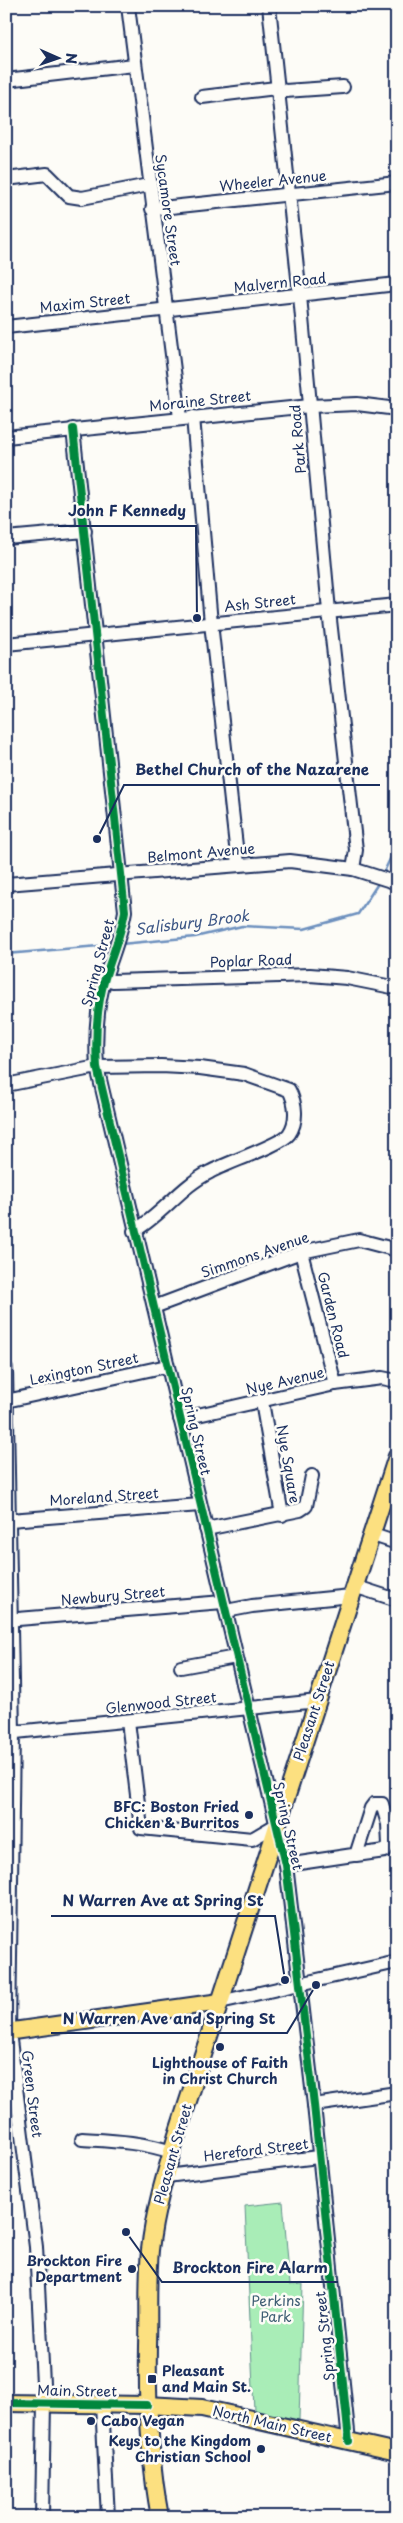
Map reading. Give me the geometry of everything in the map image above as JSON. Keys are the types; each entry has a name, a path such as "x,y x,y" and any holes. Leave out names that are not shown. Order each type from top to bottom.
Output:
{"main road":[{"name":"Pleasant Street","path":"160,2517 151,2459 147,2405 150,2250 156,2216 172,2152 274,1842 276,1825 318,1700 370,1534 397,1457"},
{"path":"7,2032 220,2002"},
{"name":"Main Street","path":"6,2402 147,2405"},
{"name":"North Main Street","path":"147,2405 203,2408 397,2452"}],"street":[{"name":"Sycamore Street","path":"128,6 152,208 167,310 186,417 238,864"},
{"name":"Park Road","path":"269,6 276,88 300,296 329,611 356,850 353,869"},
{"path":"6,80 134,65"},
{"path":"202,98 276,88 285,91 343,87"},
{"path":"6,179 47,174 69,196 82,198 149,185"},
{"name":"Wheeler Avenue","path":"152,208 397,183"},
{"name":"Malvern Road","path":"167,310 397,284"},
{"name":"Maxim Street","path":"6,327 167,310"},
{"name":"Moraine Street","path":"6,437 186,417 310,406 357,404 397,409"},
{"name":"Spring Street","path":"73,429 125,911 120,936 105,979 96,1021 97,1066 134,1231 154,1306 286,1864 314,2105 349,2441"},
{"path":"6,538 85,530"},
{"name":"Ash Street","path":"6,644 397,605"},
{"name":"Belmont Avenue","path":"6,884 290,861 353,869 386,879"},
{"name":"Poplar Road","path":"105,979 113,981 310,975 397,988"},
{"path":"6,1085 97,1066 193,1067 244,1074 289,1090 296,1103 290,1133 280,1142 208,1172 134,1231"},
{"name":"Simmons Avenue","path":"154,1306 301,1252 359,1240 397,1250"},
{"name":"Garden Road","path":"301,1252 335,1384"},
{"name":"Lexington Street","path":"6,1401 167,1366"},
{"name":"Green Street","path":"6,1368 10,1520 7,2032 36,2247 44,2403 42,2517"},
{"name":"Nye Avenue","path":"180,1419 335,1384 382,1378 397,1382"},
{"name":"Nye Square","path":"206,1529 282,1514 262,1402"},
{"path":"282,1514 300,1510 306,1506 312,1476"},
{"name":"Moreland Street","path":"10,1520 200,1505"},
{"path":"370,1534 397,1543"},
{"path":"352,1591 397,1600"},
{"name":"Newbury Street","path":"8,1620 224,1606 252,1606 352,1591"},
{"path":"181,1667 236,1657"},
{"name":"Glenwood Street","path":"9,1732 249,1709 318,1700"},
{"path":"128,1721 141,1828 252,1838 276,1825"},
{"path":"286,1864 356,1855"},
{"path":"220,2002 397,1962"},
{"path":"314,2105 397,2093"},
{"path":"82,2139 148,2144 172,2152"},
{"name":"Hereford Street","path":"167,2176 318,2157"},
{"path":"102,2404 108,2517"}],"green space":[{"name":"Perkins Park","path":"283,2202 290,2285 303,2284 299,2420 254,2411 245,2206"}],"waterway":[{"name":"Salisbury Brook","path":"383,874 397,844"},
{"name":"Salisbury Brook","path":"121,944 195,937 242,926 304,929 358,914 379,882"},
{"name":"Salisbury Brook","path":"6,954 110,945"}],"cycle path":[{"path":"73,429 125,911 105,978 98,1011 96,1033 97,1067 286,1865 314,2105 349,2441"},
{"path":"6,2403 147,2405"}],"place":[{"name":"John F Kennedy","path":"197,618"},
{"name":"Bethel Church of the Nazarene","path":"97,839"},
{"name":"BFC: Boston Fried Chicken & Burritos","path":"249,1815"},
{"name":"N Warren Ave at Spring St","path":"285,1980"},
{"name":"N Warren Ave and Spring St","path":"316,1985"},
{"name":"Lighthouse of Faith in Christ Church","path":"220,2047"},
{"name":"Brockton Fire Alarm","path":"126,2232"},
{"name":"Brockton Fire Department","path":"132,2269"},
{"name":"Pleasant and Main St.","path":"152,2379"},
{"name":"Cabo Vegan","path":"91,2421"},
{"name":"Keys to the Kingdom Christian School","path":"261,2449"}]}
